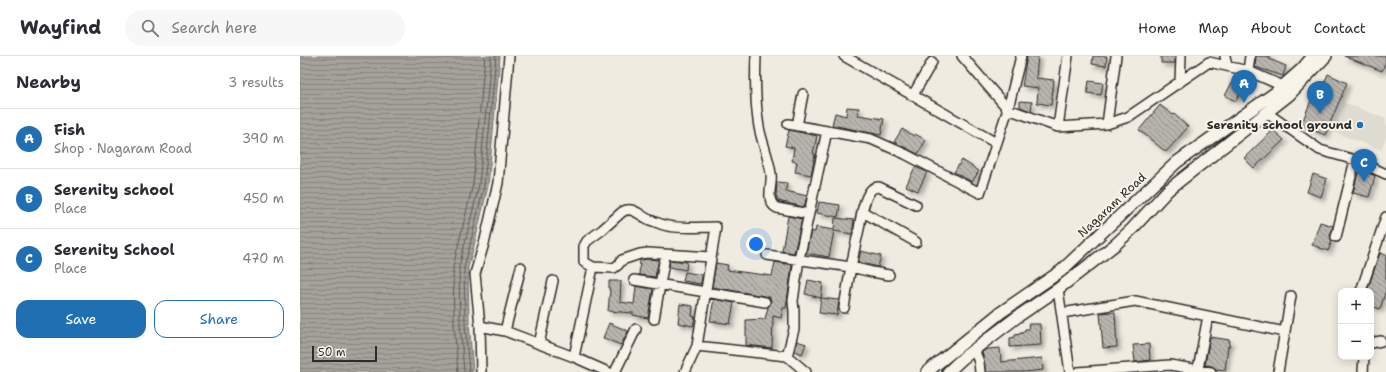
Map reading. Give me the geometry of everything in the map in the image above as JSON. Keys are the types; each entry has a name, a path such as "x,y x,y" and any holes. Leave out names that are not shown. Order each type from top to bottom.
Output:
{"main road":[{"name":"Nagaram Road","path":"928,372 1000,313 1061,271 1177,162 1230,126 1283,86 1313,56"},
{"path":"948,372 974,349 1058,289 1116,244 1132,230 1168,190 1236,135 1289,95 1326,56"},
{"path":"1230,126 1236,135"}],"street":[{"path":"481,372 480,326 475,274 485,240 498,183 509,56"},
{"path":"756,56 755,100 759,128 772,176 770,195 771,202 773,206 777,208 809,214"},
{"path":"844,56 996,143"},
{"path":"962,56 1008,109 1058,127 1107,124 1128,117 1209,62 1248,71 1283,86"},
{"path":"1058,127 1068,56"},
{"path":"1107,124 1116,56"},
{"path":"1180,82 1181,56"},
{"path":"1225,56 1227,66"},
{"path":"1248,71 1250,56"},
{"path":"803,94 792,125 870,138 905,154 980,193 1008,109 1020,57"},
{"path":"913,95 932,62"},
{"path":"1267,113 1320,150 1355,160 1386,174"},
{"path":"787,356 794,329 793,301 799,259 826,131"},
{"path":"1336,237 1355,160"},
{"path":"844,308 862,212 870,191 876,187 879,187 916,205"},
{"path":"685,372 697,346 716,227 668,226 648,220 636,211 625,210 597,235 587,241 584,246 584,262 593,267 614,268 622,260 648,253 711,257"},
{"path":"862,212 916,242"},
{"path":"1362,288 1386,216"},
{"path":"767,255 851,267 889,275"},
{"path":"654,319 664,262"},
{"path":"505,332 521,267"},
{"path":"574,357 593,267"},
{"path":"634,280 765,302"},
{"path":"539,344 554,281"},
{"path":"1058,289 1070,372"},
{"path":"1278,372 1291,296"},
{"path":"1062,313 1135,301 1285,332"},
{"path":"1198,370 1208,316"},
{"path":"480,326 505,332 539,344 608,372"},
{"path":"615,372 636,329"},
{"path":"1374,342 1381,341"},
{"path":"697,346 787,356 804,371"},
{"path":"974,349 979,362 980,372"},
{"path":"1363,372 1364,360"},
{"path":"1078,372 1170,369 1211,372"}],"shaded area":[{"name":"Serenity school ground","path":"1343,102 1386,119 1386,137 1381,150 1331,131"}],"water":[{"path":"300,56 500,56 488,186 468,267 469,322 473,372 300,372"}],"building":[{"path":"1027,56 1038,56 1036,78 1054,80 1051,105 1037,103 1038,88 1022,86"},
{"path":"1093,56 1107,56 1106,66 1092,64"},
{"path":"1161,56 1175,56 1175,63 1161,63"},
{"path":"1256,56 1270,56 1269,59 1286,66 1283,76 1255,67"},
{"path":"1344,56 1386,56 1386,61 1382,71"},
{"path":"1236,74 1248,77 1236,101 1225,96"},
{"path":"1328,74 1347,83 1325,135 1301,125 1314,93 1319,95"},
{"path":"1089,81 1103,83 1101,95 1087,93"},
{"path":"1020,101 1032,102 1031,111 1020,107"},
{"path":"1160,105 1173,115 1174,114 1188,127 1166,152 1139,130"},
{"path":"847,107 859,108 858,115 884,119 881,135 832,125 835,113 846,116"},
{"path":"902,129 914,136 915,134 926,140 918,154 894,142"},
{"path":"789,130 817,136 813,153 815,154 811,175 795,172 797,162 792,161 794,148 785,146"},
{"path":"1273,130 1284,140 1254,168 1244,158"},
{"path":"962,160 979,171 972,182 954,172"},
{"path":"915,167 927,172 918,191 906,186"},
{"path":"1359,168 1375,176 1369,197 1353,193"},
{"path":"1313,174 1327,179 1321,197 1307,192"},
{"path":"777,182 787,183 786,191 807,196 804,207 778,201 776,196"},
{"path":"819,202 840,205 838,217 817,213"},
{"path":"788,216 802,219 794,253 782,251"},
{"path":"835,218 854,220 852,234 834,231 829,257 806,253 811,231 815,232 816,227 834,230"},
{"path":"1320,222 1333,226 1330,236 1332,241 1328,251 1312,245"},
{"path":"861,251 881,256 878,267 858,262"},
{"path":"1380,253 1386,255 1386,290 1380,309 1374,307 1374,288 1368,288"},
{"path":"640,260 659,260 655,277 639,275"},
{"path":"670,260 687,262 686,270 669,267"},
{"path":"775,262 792,265 786,308 783,308 781,318 773,316 772,348 746,345 746,320 765,319 768,307 771,303 770,297 712,287 716,263 728,265 727,270 772,276"},
{"path":"685,272 702,275 701,284 683,281"},
{"path":"808,280 823,283 821,298 805,294"},
{"path":"609,281 621,281 620,302 634,304 636,286 653,289 648,318 633,315 633,313 608,311 610,290"},
{"path":"821,298 839,300 837,315 819,313"},
{"path":"714,299 734,303 730,324 710,321"},
{"path":"680,304 693,306 692,316 695,317 693,326 678,323"},
{"path":"1115,312 1117,347 1103,348 1100,313"},
{"path":"609,323 628,331 621,345 603,338"},
{"path":"1028,324 1040,324 1041,345 1010,347 1010,338 1023,333 1025,329 1029,329"},
{"path":"1210,337 1230,340 1225,370 1216,369 1212,366 1205,365"},
{"path":"797,341 806,344 802,354 795,351"},
{"path":"1149,344 1150,360 1135,362 1133,345"},
{"path":"1000,348 1001,362 1042,358 1043,370 1025,372 986,372 982,352 987,349"}],"place":[{"name":"Fish","path":"1244,103"},
{"name":"Serenity school","path":"1320,114"},
{"name":"Serenity school ground","path":"1360,125"},
{"name":"Serenity School","path":"1364,182"}]}
